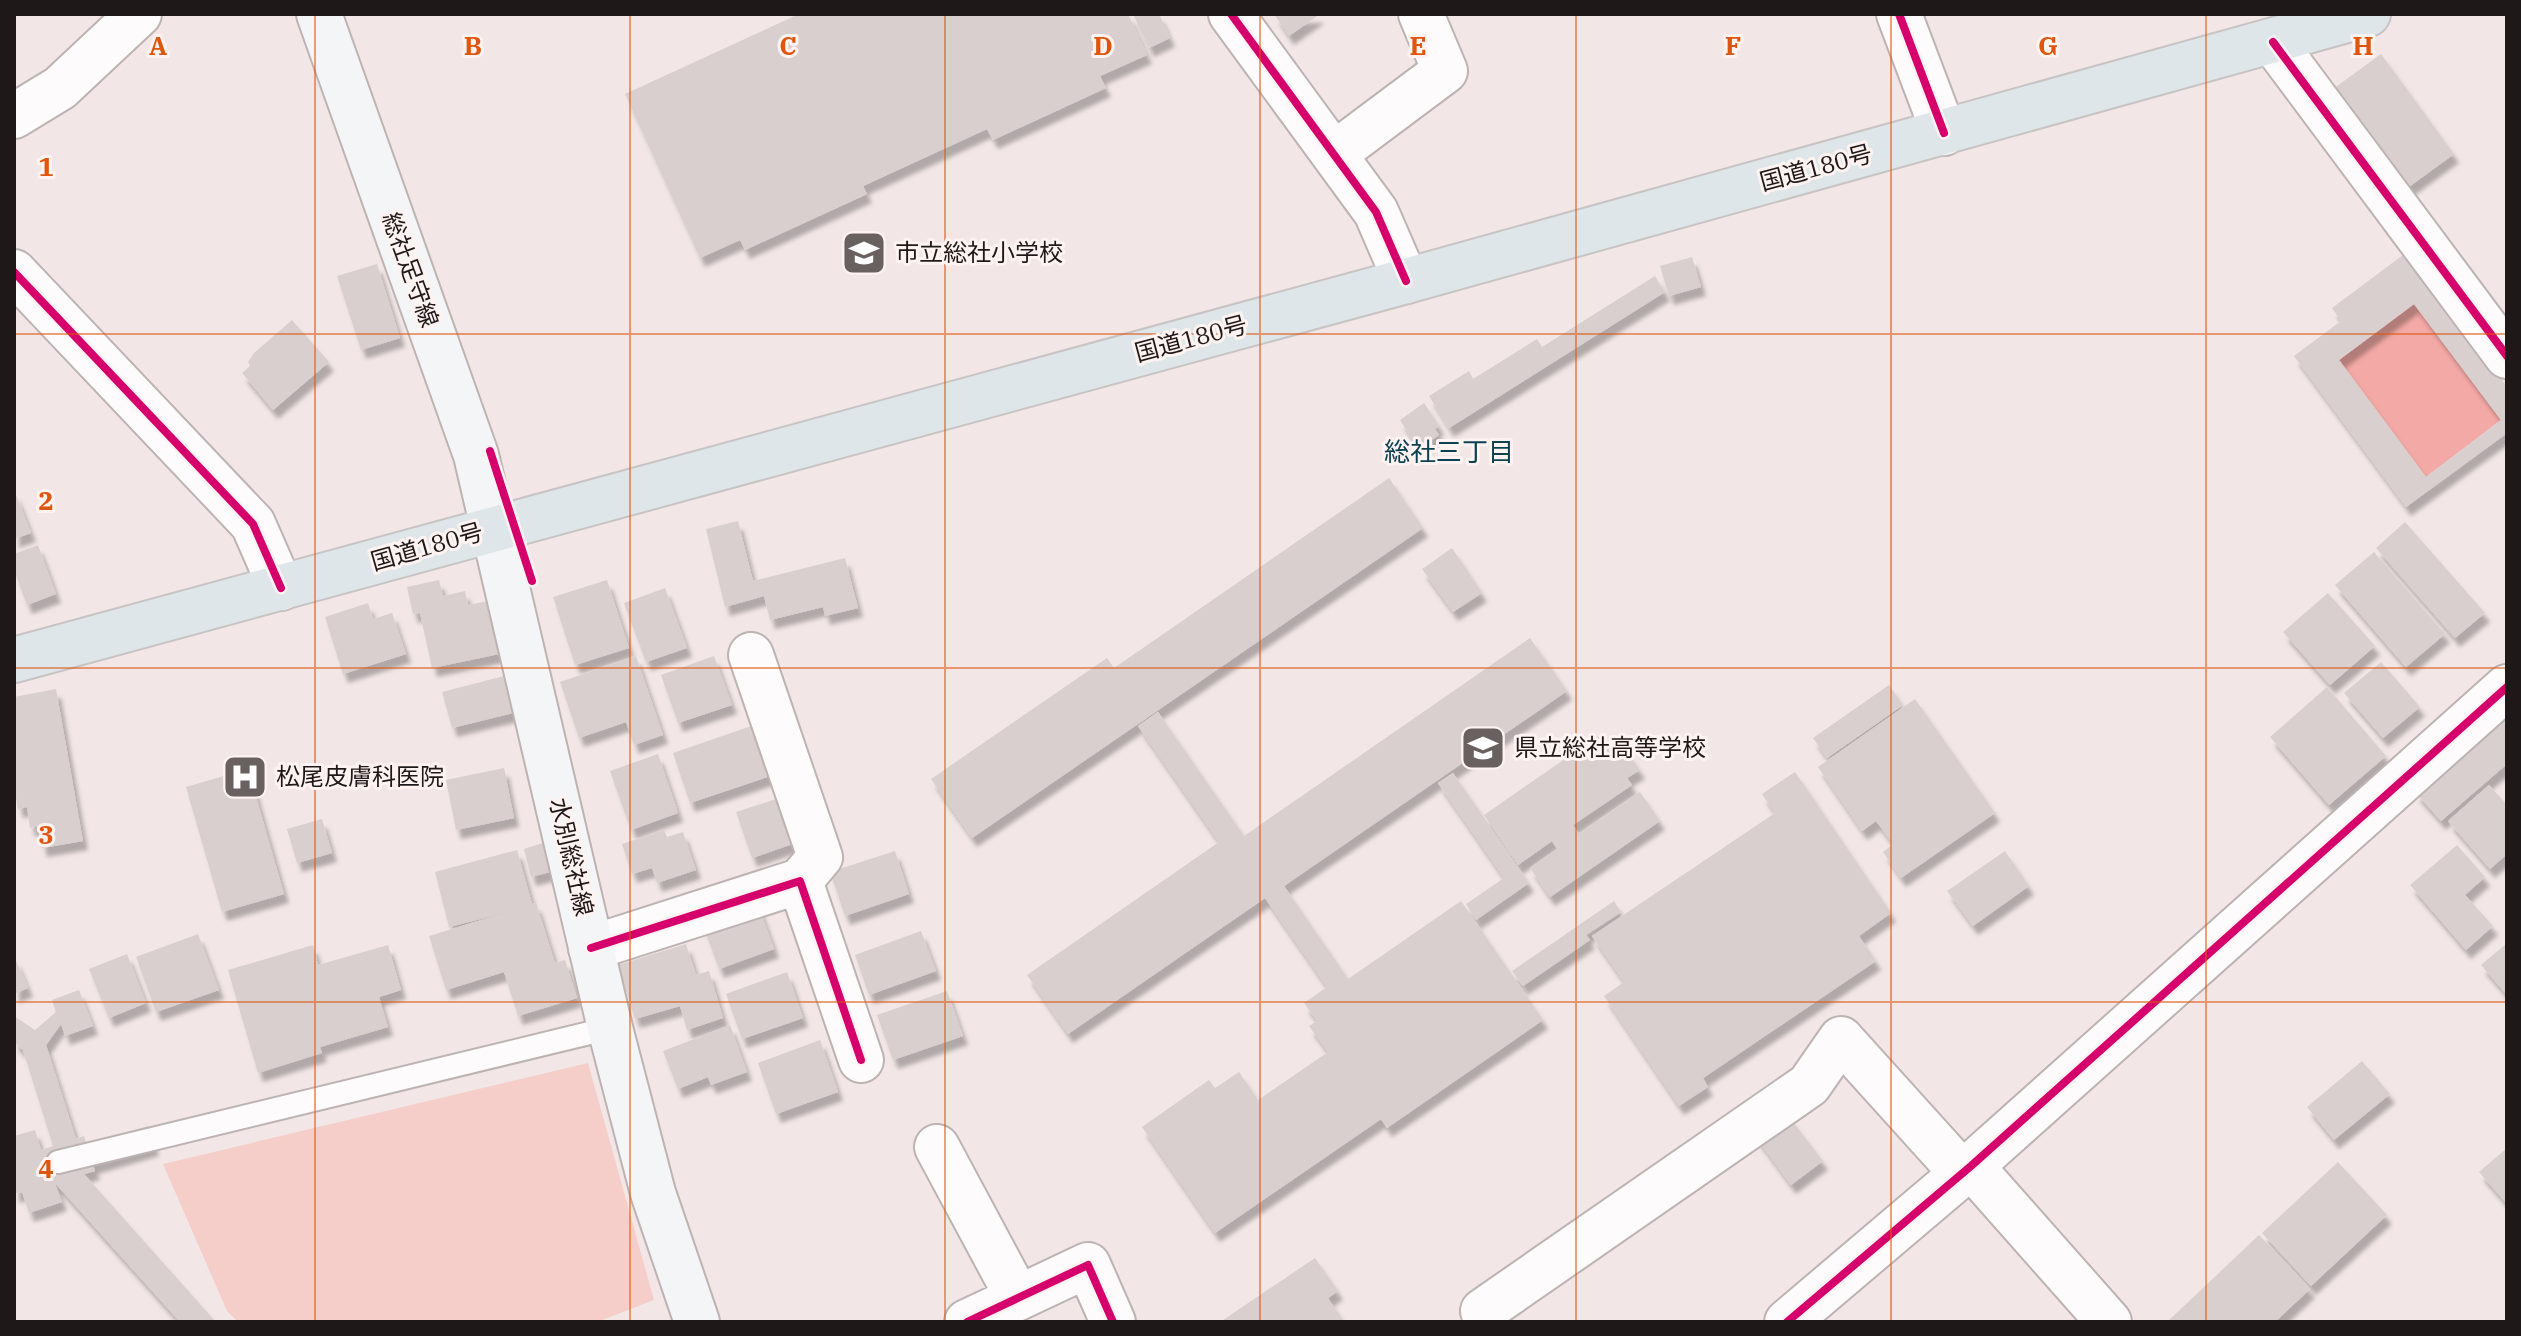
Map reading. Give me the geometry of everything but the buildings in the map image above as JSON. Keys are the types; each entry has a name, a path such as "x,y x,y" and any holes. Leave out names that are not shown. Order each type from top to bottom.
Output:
{"highway":[{"name":"国道180号","path":"14,660 1944,133 2264,33 2368,14"}],"main road":[{"name":"総社足守線","path":"319,14 476,455 496,528"},
{"name":"水別総社線","path":"496,528 610,1028 653,1193 697,1322"}],"street":[{"path":"14,116 60,88 139,14"},
{"path":"1231,14 1376,212 1406,281"},
{"path":"1334,154 1445,71 1421,14"},
{"path":"1899,14 1944,133"},
{"path":"2264,33 2507,356"},
{"path":"14,272 253,524 281,588"},
{"path":"591,948 800,881 820,857 751,655"},
{"path":"1787,1322 1966,1169 2507,687"},
{"path":"800,881 861,1060"},
{"path":"1480,1318 1809,1085 1841,1039 2109,1322"},
{"path":"937,1147 1018,1298"},
{"path":"967,1322 1088,1265 1113,1322"}],"lane":[{"path":"58,1162 610,1028"}],"shaded area":[{"path":"2414,304 2501,420 2426,477 2339,360"},
{"path":"588,1063 654,1300 597,1322 238,1322 227,1311 163,1164"}],"cycle path":[{"path":"1231,14 1376,212 1406,281"},
{"path":"1899,14 1944,133"},
{"path":"2273,42 2507,356"},
{"path":"14,272 253,524 281,588"},
{"path":"490,451 532,581"},
{"path":"1787,1322 1971,1166 2507,687"},
{"path":"591,948 800,881 861,1060"},
{"path":"967,1322 1088,1265 1113,1322"}],"place":[{"name":"市立総社小学校","path":"864,253"},
{"name":"県立総社高等学校","path":"1483,748"},
{"name":"松尾皮膚科医院","path":"245,777"}],"district":[{"name":"総社三丁目","path":"1449,452"}]}
